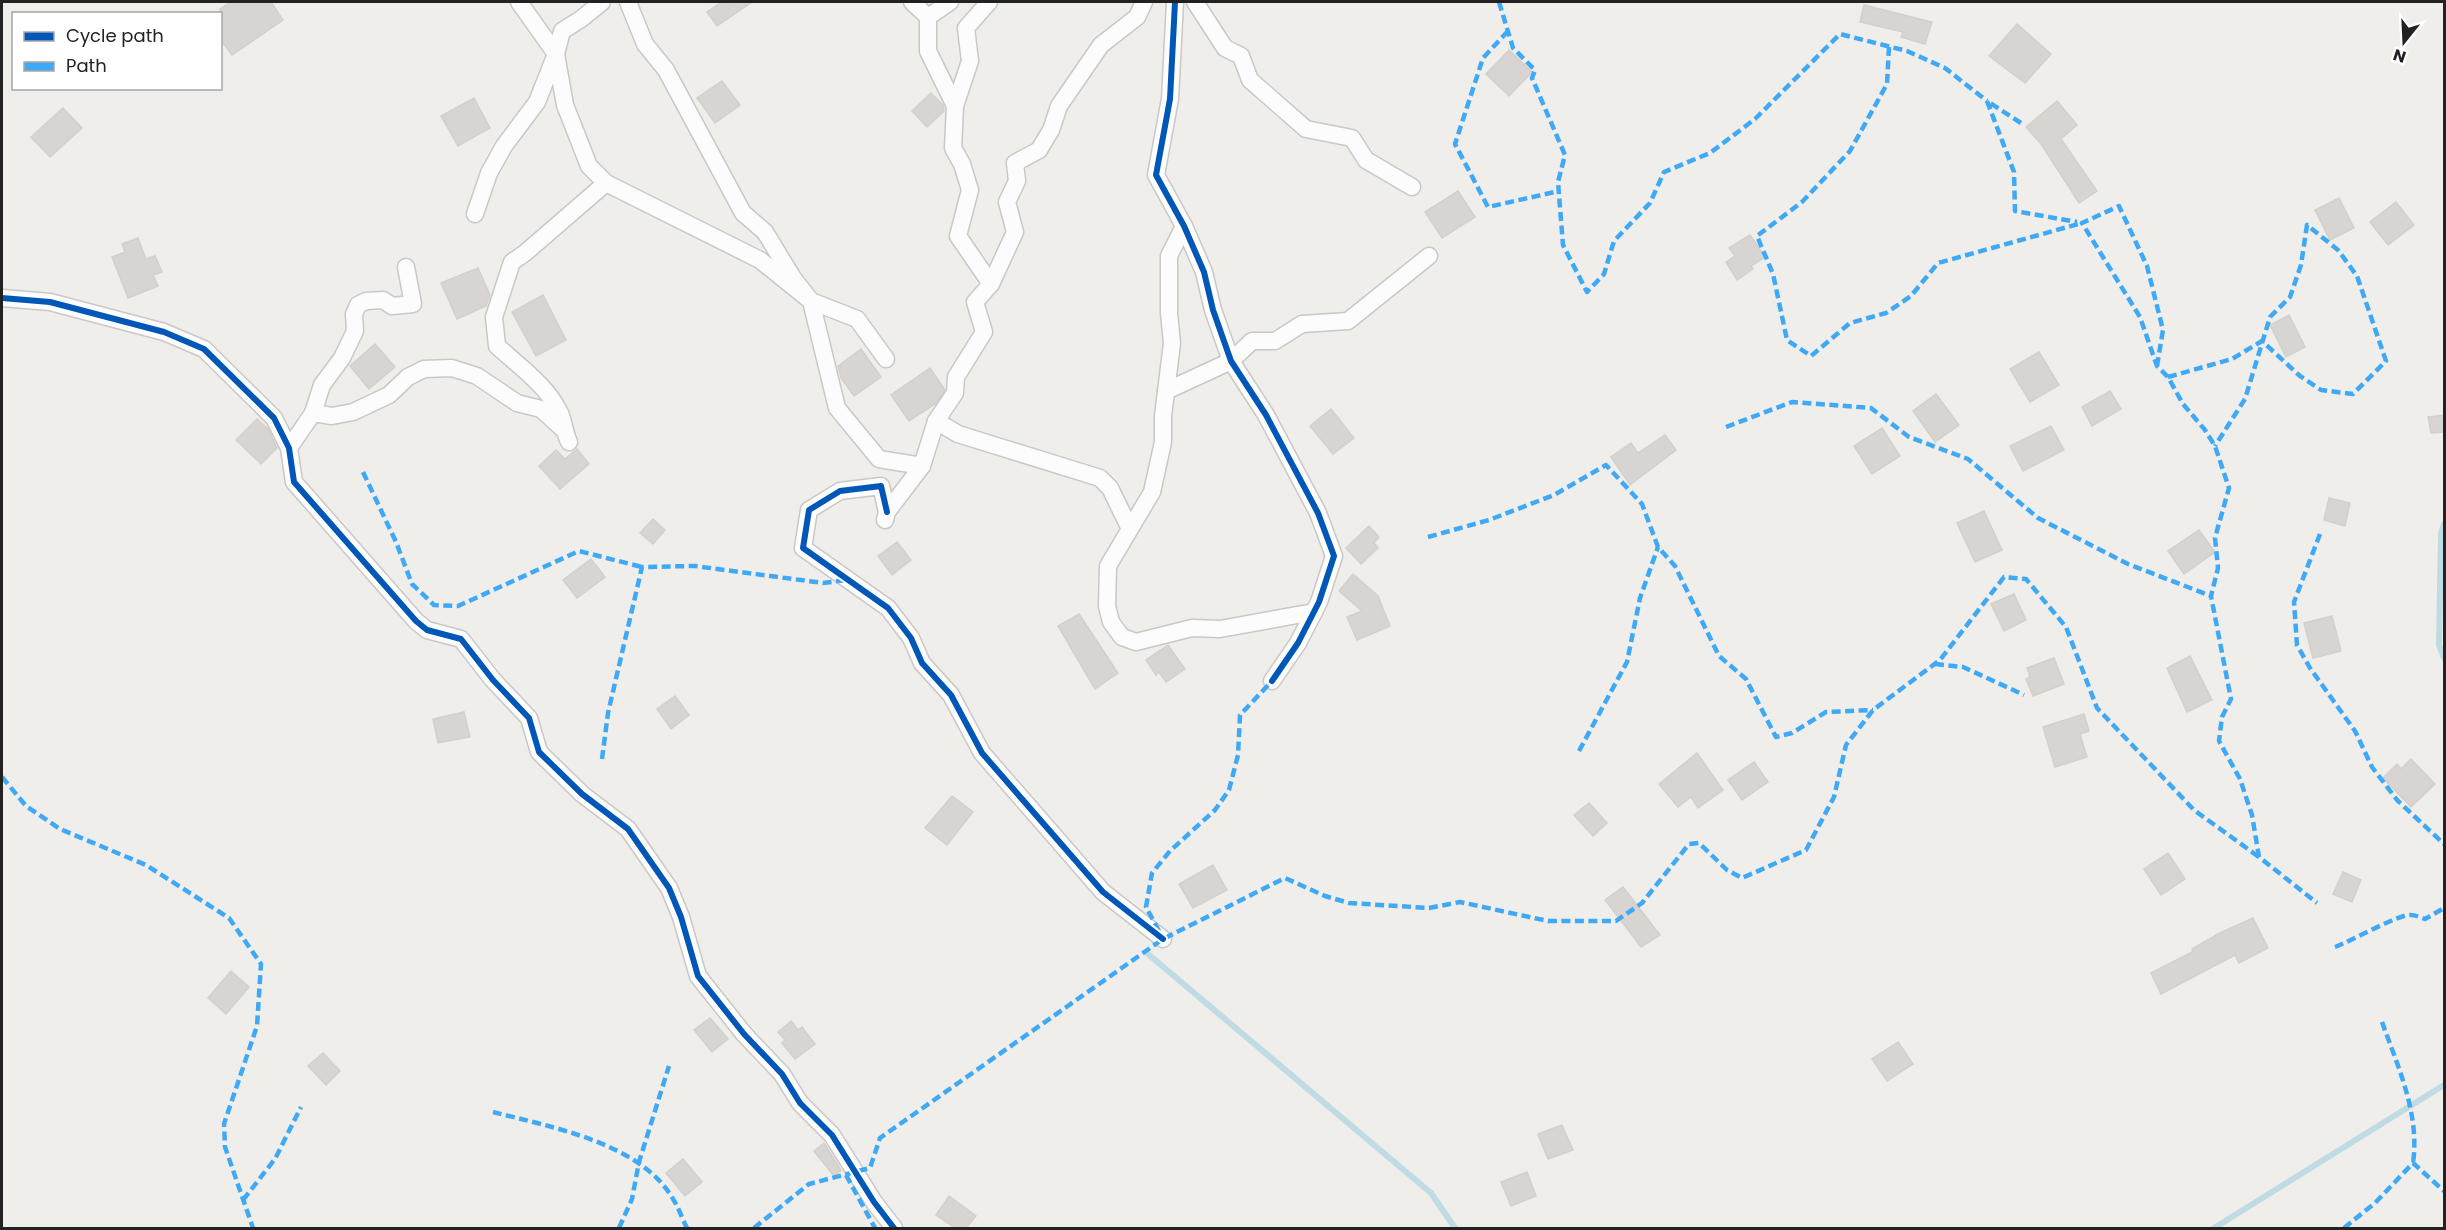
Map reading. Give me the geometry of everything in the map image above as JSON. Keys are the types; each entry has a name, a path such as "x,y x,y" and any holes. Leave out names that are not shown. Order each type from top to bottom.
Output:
{"street":[{"path":"519,2 556,54 565,105 589,166 606,183 760,261 811,301 857,319 886,359"},
{"path":"475,214 489,173 504,146 537,102 556,54 562,31 602,2"},
{"path":"628,2 645,44 666,70 743,213 765,232 793,279 811,301 837,408 879,459 922,466"},
{"path":"912,2 928,17 928,51 955,106"},
{"path":"928,17 950,2"},
{"path":"989,2 966,28 970,61 955,106 953,148 962,164 970,189 958,236 991,284"},
{"path":"879,459 874,472 880,486 886,517 922,466 936,421 955,393 956,377 984,332 975,302 991,284 1016,232 1007,202 1017,181 1015,163 1039,150 1051,130 1059,106 1101,45 1137,17 1144,2"},
{"path":"1175,2 1170,99 1156,175 1184,226 1204,272 1213,310 1231,361 1266,415 1312,503 1334,556 1314,612 1220,629 1192,628 1136,642 1122,638 1111,622 1107,606 1108,566 1152,492 1163,442 1172,343 1169,256 1184,226"},
{"path":"1195,2 1225,48 1241,56 1250,80 1306,129 1352,138 1366,160 1412,187"},
{"path":"313,413 332,416 353,412 389,395 408,377 424,369 452,368 477,376 517,403 541,409 566,435 561,414 550,395 497,346 494,317 512,262 606,183"},
{"path":"1166,391 1231,361 1252,342 1275,341 1302,324 1348,321 1429,256"},
{"path":"289,448 313,413 322,385 342,358 355,331 354,314 358,305 366,301 383,300 392,306 413,304 406,267"},
{"path":"2,298 50,302 164,332 204,348 274,418 289,448 294,482 336,532 357,550 416,621 427,630 461,639 493,680 529,718 539,752 582,794 628,829 669,888 681,917 698,976 744,1034 782,1074 800,1102 832,1135 873,1202 894,1228"},
{"path":"936,421 958,434 1100,478 1110,488 1130,529"},
{"path":"880,486 840,491 809,510 803,548 888,608 911,638 922,663 951,695 982,753 1103,892 1163,939"}],"building":[{"path":"231,2 271,2 283,20 232,55 222,42 222,12 220,9"},
{"path":"722,2 752,2 717,26 707,12"},
{"path":"1864,5 1932,22 1925,44 1901,37 1903,32 1860,22"},
{"path":"2017,24 2051,54 2025,83 1989,56"},
{"path":"1509,50 1532,72 1509,96 1486,74"},
{"path":"722,81 740,105 715,123 697,98"},
{"path":"931,93 943,105 944,111 927,127 912,111"},
{"path":"474,98 490,128 458,146 441,116"},
{"path":"2057,101 2077,125 2061,139 2097,191 2079,203 2041,144 2026,127"},
{"path":"63,108 82,128 50,157 31,137"},
{"path":"1458,191 1475,217 1442,238 1425,212"},
{"path":"2339,198 2354,228 2330,240 2315,210"},
{"path":"2396,202 2414,225 2388,245 2370,222"},
{"path":"1750,235 1765,257 1751,266 1753,269 1737,280 1726,262 1735,256 1729,248"},
{"path":"138,238 146,259 155,256 162,272 153,275 158,286 128,298 112,257 125,252 122,244"},
{"path":"478,268 490,295 486,306 457,319 441,283"},
{"path":"543,295 566,340 536,356 512,312"},
{"path":"2289,315 2305,347 2286,357 2270,325"},
{"path":"375,344 395,367 369,389 350,366"},
{"path":"861,349 881,377 854,396 841,378 838,366"},
{"path":"2039,352 2059,385 2030,402 2010,369"},
{"path":"930,368 945,390 935,404 909,421 891,395"},
{"path":"2110,391 2121,409 2092,426 2082,407"},
{"path":"1936,394 1959,425 1935,442 1913,411"},
{"path":"1331,409 1354,438 1333,454 1310,426"},
{"path":"2445,415 2445,432 2431,433 2428,417"},
{"path":"257,419 268,429 277,448 261,464 236,440"},
{"path":"2051,426 2064,450 2023,471 2010,446"},
{"path":"1882,428 1900,456 1872,474 1854,446"},
{"path":"1665,435 1676,450 1630,485 1611,457 1631,443 1638,453"},
{"path":"577,449 589,464 560,489 539,466 556,450 565,459"},
{"path":"2329,498 2350,503 2345,526 2324,520"},
{"path":"1984,511 2002,550 1975,562 1957,523"},
{"path":"653,519 665,530 653,544 640,533"},
{"path":"1369,526 1379,537 1374,543 1378,548 1361,564 1346,548"},
{"path":"2199,530 2215,552 2184,574 2168,551"},
{"path":"897,542 911,560 892,575 878,556"},
{"path":"591,559 605,577 577,598 563,580"},
{"path":"1353,574 1378,596 1390,626 1357,640 1347,617 1362,611 1339,591"},
{"path":"2014,594 2026,620 2004,631 1991,604"},
{"path":"1079,614 1118,673 1095,689 1058,626"},
{"path":"2332,616 2341,651 2313,658 2304,623"},
{"path":"1168,645 1185,669 1166,682 1159,672 1156,675 1146,660"},
{"path":"2190,656 2212,700 2187,712 2167,668"},
{"path":"2054,658 2064,684 2033,696 2026,679 2030,677 2027,668"},
{"path":"675,696 689,715 671,729 657,709"},
{"path":"464,712 470,737 438,743 433,719"},
{"path":"2084,714 2089,731 2080,734 2087,757 2055,767 2043,727"},
{"path":"1697,753 1723,790 1698,808 1691,797 1678,807 1659,784"},
{"path":"2411,759 2435,784 2411,807 2383,778 2397,764 2401,769"},
{"path":"1754,762 1768,782 1742,800 1728,780"},
{"path":"952,796 973,812 947,845 925,828"},
{"path":"1589,803 1607,823 1593,836 1574,815"},
{"path":"2168,853 2185,879 2161,895 2144,869"},
{"path":"1213,865 1227,890 1193,908 1179,884"},
{"path":"2343,872 2361,880 2352,902 2333,894"},
{"path":"1623,887 1660,935 1641,947 1605,900"},
{"path":"2253,918 2268,948 2239,963 2235,955 2161,994 2151,973 2194,951 2192,949 2220,933"},
{"path":"231,971 249,987 226,1014 208,998"},
{"path":"710,1018 728,1039 712,1052 694,1030"},
{"path":"791,1021 798,1030 802,1027 815,1044 795,1059 782,1043 785,1040 778,1032"},
{"path":"1898,1042 1913,1064 1887,1081 1872,1059"},
{"path":"323,1053 340,1071 326,1085 308,1066"},
{"path":"1562,1125 1573,1150 1548,1159 1538,1134"},
{"path":"824,1143 841,1170 834,1176 814,1151"},
{"path":"683,1159 702,1182 685,1196 666,1173"},
{"path":"1527,1172 1536,1196 1511,1206 1501,1182"},
{"path":"949,1196 976,1216 966,1228 955,1228 936,1215"}],"waterway":[{"path":"2444,524 2441,534 2439,645 2444,658"},
{"path":"1148,954 1431,1193 1455,1228"},
{"path":"2214,1228 2444,1085"}],"marked path":[{"path":"1499,2 1513,48 1535,70 1532,78 1565,155 1558,182 1563,245 1587,292 1604,274 1614,241 1650,203 1664,172 1710,153 1755,119 1840,34 1907,51 1945,68 1987,101"},
{"path":"1508,31 1483,58 1455,144 1488,207 1559,191"},
{"path":"1889,47 1887,84 1850,151 1802,202 1757,236 1773,274 1787,340 1811,356 1850,323 1886,313 1911,296 1938,263 2082,223"},
{"path":"2021,123 1987,101 2014,172 2015,211 2077,222"},
{"path":"2157,366 2163,330 2147,266 2119,206 2082,223 2140,317 2157,366 2168,377 2183,404 2215,446 2229,488 2215,538 2218,568 2211,596 2231,699 2222,717 2219,741 2240,779 2252,815 2259,857 2317,903"},
{"path":"2168,377 2232,359 2262,341 2300,376 2321,390 2353,394 2386,361 2357,276 2338,250 2307,225 2301,265 2290,297 2270,317 2245,399 2215,446"},
{"path":"1726,427 1792,402 1871,408 1909,437 1968,459 2038,518 2128,564 2211,596"},
{"path":"1428,537 1489,520 1554,495 1606,465 1642,504 1658,547 1675,566 1719,656 1746,679 1776,737 1792,733 1826,712 1873,710"},
{"path":"363,472 396,542 412,584 434,605 458,606 579,551 642,567"},
{"path":"2320,534 2294,602 2297,645 2310,668 2355,731 2372,767 2397,800 2444,844"},
{"path":"1579,751 1627,662 1640,598 1658,547"},
{"path":"602,759 608,713 642,567 695,566 823,583 847,580"},
{"path":"754,1228 809,1184 870,1168 880,1138 1163,939 1285,878 1325,896 1349,903 1429,908 1460,902 1548,921 1616,921 1642,903 1689,844 1699,843 1727,870 1742,878 1806,850 1834,797 1846,745 1873,710 1940,660 2004,577 2026,579 2066,627 2097,708 2194,810 2259,857"},
{"path":"1935,664 1963,667 2024,695"},
{"path":"1159,931 1146,907 1152,873 1170,851 1215,810 1229,790 1238,755 1240,715 1272,681"},
{"path":"2,777 26,806 60,829 146,865 229,918 261,964 257,1026 224,1124 225,1147 253,1228"},
{"path":"2335,947 2397,918 2411,915 2425,919 2444,908"},
{"path":"2382,1022 2401,1073 2410,1109 2413,1127 2413,1163"},
{"path":"619,1228 632,1199 639,1162 669,1066"},
{"path":"243,1200 275,1159 301,1107"},
{"path":"493,1112 593,1140 640,1164 658,1180 673,1199 687,1228"},
{"path":"2344,1228 2375,1203 2413,1163 2444,1191"},
{"path":"846,1175 875,1228"}],"cycle path":[{"path":"1175,2 1170,99 1156,175 1184,226 1204,272 1213,310 1231,361 1266,415 1318,513 1334,556 1319,602 1298,643 1272,681"},
{"path":"2,298 50,302 164,332 204,349 274,418 289,448 294,482 416,621 427,630 461,639 493,680 529,718 539,752 582,794 628,829 669,888 681,917 698,976 744,1034 782,1074 800,1103 832,1135 874,1202 894,1228"},
{"path":"887,512 881,486 840,491 809,510 803,548 888,608 911,638 922,663 951,695 982,753 1103,892 1163,939"}]}
